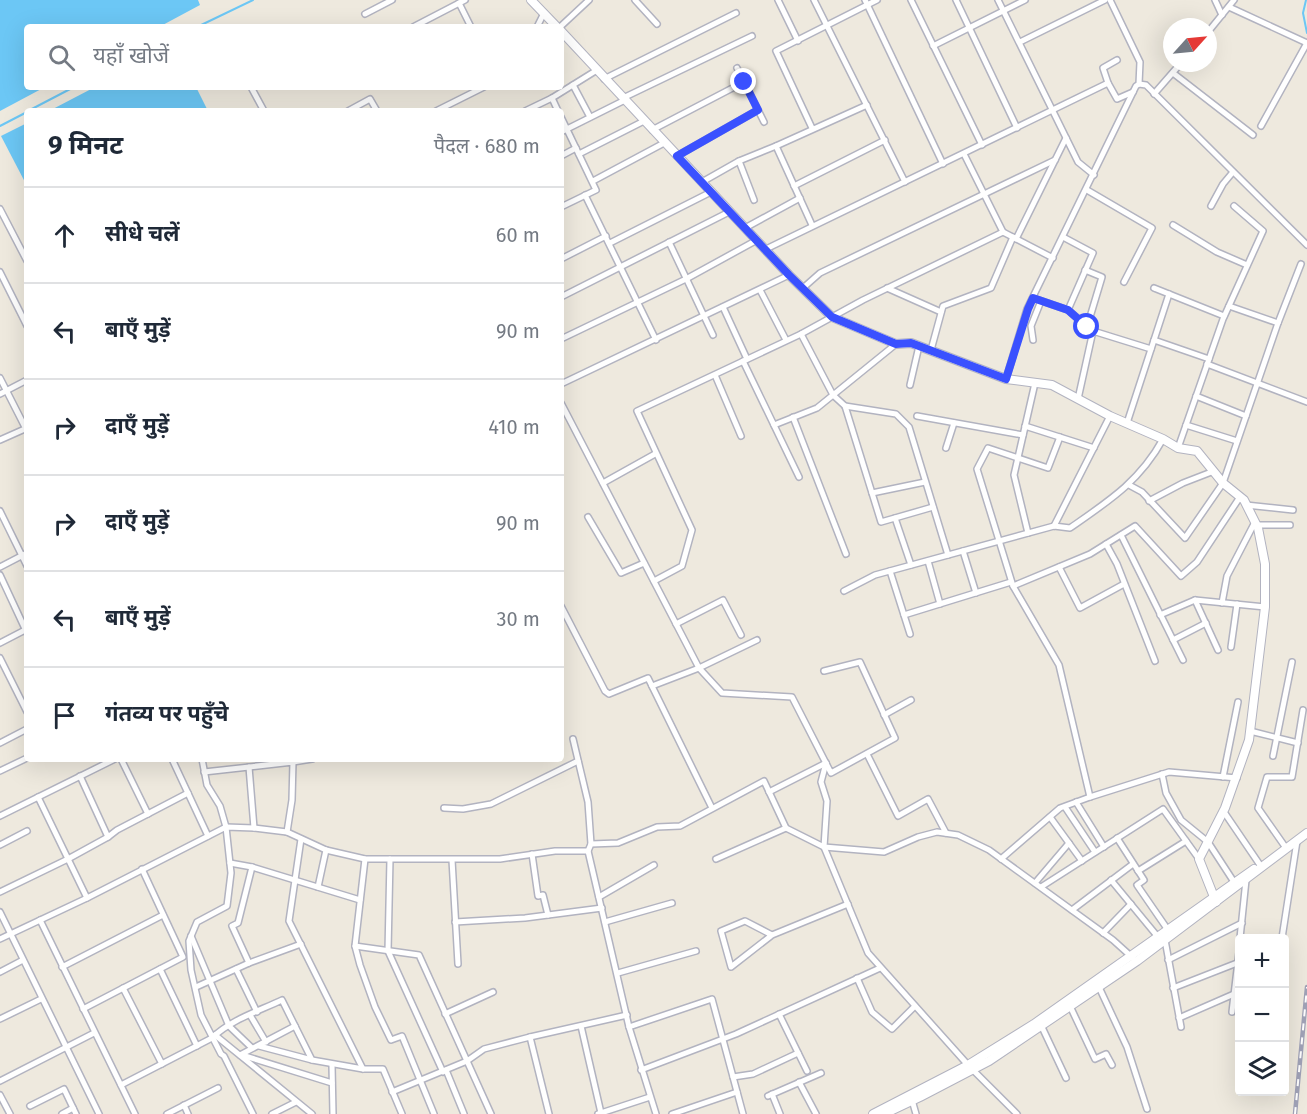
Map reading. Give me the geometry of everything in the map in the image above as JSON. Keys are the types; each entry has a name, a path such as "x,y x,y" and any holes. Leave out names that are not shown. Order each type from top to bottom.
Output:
{"street":[{"path":"365,14 392,0"},
{"path":"531,0 556,24"},
{"path":"635,0 657,24"},
{"path":"778,0 798,41"},
{"path":"814,0 905,182"},
{"path":"812,128 776,51 827,27 866,3 877,0"},
{"path":"911,0 982,145"},
{"path":"956,0 1017,128"},
{"path":"998,0 1078,162 1094,175"},
{"path":"933,46 1025,0"},
{"path":"1089,0 1092,6"},
{"path":"1020,42 1104,0"},
{"path":"1006,379 1028,309 1133,92 1139,84 1140,62 1110,0"},
{"path":"1215,0 1222,15"},
{"path":"1217,21 1234,0"},
{"path":"564,24 584,1"},
{"path":"419,24 462,2 470,24"},
{"path":"866,3 943,164"},
{"path":"1229,7 1307,43 1261,126"},
{"path":"538,24 544,13"},
{"path":"604,79 736,13"},
{"path":"564,33 604,79 729,212 832,317 896,344 911,343 1006,379 1052,385 1110,416 1179,448 1197,450 1223,483 1240,497 1256,524 1265,564 1265,607 1250,732 1237,778 1224,812 1199,859"},
{"path":"564,206 596,190 578,151 564,131 752,36"},
{"path":"1117,60 1103,68 1108,83 1118,99 1133,92"},
{"path":"737,68 764,122"},
{"path":"531,108 597,70"},
{"path":"1155,94 1173,73 1253,135"},
{"path":"652,130 744,82"},
{"path":"766,249 1108,83"},
{"path":"1139,84 1146,85 1307,246"},
{"path":"573,85 590,117"},
{"path":"253,90 262,108"},
{"path":"442,108 478,90"},
{"path":"552,98 557,108"},
{"path":"354,108 370,99 374,108"},
{"path":"702,183 739,160 867,105"},
{"path":"677,156 758,110"},
{"path":"564,155 644,121"},
{"path":"931,350 943,306 991,288 1066,138"},
{"path":"794,186 885,140"},
{"path":"593,181 664,143"},
{"path":"776,146 812,225"},
{"path":"964,154 1003,232 1053,258"},
{"path":"739,160 754,200"},
{"path":"802,288 820,273 1055,160"},
{"path":"1211,206 1223,184 1233,172"},
{"path":"1086,190 1152,228 1124,282"},
{"path":"610,243 711,192"},
{"path":"585,195 656,340"},
{"path":"745,228 800,198"},
{"path":"1179,448 1224,316 1263,231 1234,207"},
{"path":"0,209 24,255"},
{"path":"564,295 729,212"},
{"path":"1173,225 1217,252 1247,265"},
{"path":"654,581 682,566 692,530 637,411 801,334 887,288 1003,232"},
{"path":"564,257 606,236"},
{"path":"1063,237 1093,253 1068,310"},
{"path":"564,338 686,279 757,240"},
{"path":"669,242 713,335"},
{"path":"1129,485 1142,492 1185,538 1223,483 1278,323 1301,264"},
{"path":"1085,270 1102,277 1087,327"},
{"path":"0,272 24,320"},
{"path":"564,383 789,275"},
{"path":"887,288 941,312"},
{"path":"1154,288 1224,316"},
{"path":"760,290 786,340"},
{"path":"1126,423 1169,294"},
{"path":"1033,298 1068,310 1093,331 1151,349"},
{"path":"1033,340 1031,326 1041,301"},
{"path":"1229,306 1278,323"},
{"path":"723,307 799,477"},
{"path":"1078,399 1093,331"},
{"path":"801,334 833,395 845,406 881,522 933,507"},
{"path":"1154,340 1307,402"},
{"path":"774,425 817,408 896,344"},
{"path":"910,385 919,346"},
{"path":"715,375 741,436"},
{"path":"0,378 3,392 24,426"},
{"path":"3,392 24,382"},
{"path":"1028,533 1014,476 1035,383"},
{"path":"1196,396 1246,416"},
{"path":"845,406 896,414 909,428 948,555"},
{"path":"564,409 699,668 722,693 792,697 831,773 895,738 860,662 824,671"},
{"path":"917,416 1023,435"},
{"path":"1054,526 1110,416"},
{"path":"793,417 846,554"},
{"path":"946,448 954,423"},
{"path":"1186,425 1237,441"},
{"path":"1025,426 1094,448"},
{"path":"0,440 24,430"},
{"path":"1060,437 1048,468 988,448 977,469 1012,584 1059,664 1090,797"},
{"path":"844,591 875,575 1054,526 1070,528 1129,485 1154,455 1163,439"},
{"path":"603,483 655,454"},
{"path":"1149,501 1183,483 1214,471"},
{"path":"873,493 925,482"},
{"path":"904,615 1012,584 1059,567 1090,554 1135,526 1181,576 1197,562 1240,497"},
{"path":"1246,505 1293,510"},
{"path":"0,511 3,523 24,554 0,567"},
{"path":"588,517 621,573 644,563"},
{"path":"895,518 911,566"},
{"path":"1256,524 1290,525"},
{"path":"1222,603 1227,576 1256,524"},
{"path":"1121,535 1183,660"},
{"path":"1106,544 1117,564 1155,661"},
{"path":"963,551 976,593"},
{"path":"927,561 940,604"},
{"path":"1059,567 1080,608 1125,584"},
{"path":"890,571 910,634"},
{"path":"0,575 24,626"},
{"path":"676,624 723,600 741,635"},
{"path":"1160,615 1195,600 1265,607"},
{"path":"1195,600 1218,650"},
{"path":"1231,647 1237,604"},
{"path":"564,612 605,692 615,693 648,678 712,808"},
{"path":"1173,640 1206,623"},
{"path":"0,643 24,631"},
{"path":"652,686 699,668 757,640"},
{"path":"0,658 24,706"},
{"path":"1273,756 1292,662"},
{"path":"884,715 911,700"},
{"path":"1223,777 1238,702"},
{"path":"1285,850 1258,808 1267,777 1292,777 1303,710"},
{"path":"0,742 24,730"},
{"path":"1250,732 1298,743"},
{"path":"573,739 588,802 591,844 588,851 629,1027 656,1114"},
{"path":"867,754 898,816 928,798 946,833"},
{"path":"0,771 24,759"},
{"path":"444,808 464,809 491,804 578,761"},
{"path":"0,816 109,762"},
{"path":"122,762 148,814"},
{"path":"173,762 208,836"},
{"path":"202,762 208,789 223,813 231,873 226,906 197,922 191,936 189,941 191,970 201,1015 214,1036 252,1114"},
{"path":"204,772 292,762 292,800 287,832"},
{"path":"769,792 826,763"},
{"path":"826,763 821,782 827,801 824,847 868,953 971,1067 1017,1114"},
{"path":"249,767 254,828"},
{"path":"1001,859 1050,817 1065,807 1090,797 1169,772 1237,778"},
{"path":"1162,774 1166,793 1181,820 1208,842 1234,882"},
{"path":"80,776 108,837"},
{"path":"591,844 618,843 657,827 680,826 764,781 786,828 824,847 884,852 918,837 938,832 958,835 989,850 1134,958"},
{"path":"0,892 68,859 117,830 188,794"},
{"path":"38,797 87,898"},
{"path":"1076,802 1104,847"},
{"path":"1065,807 1095,852"},
{"path":"1038,885 1082,861 1163,809 1199,859 1214,900"},
{"path":"1224,812 1260,865"},
{"path":"1050,817 1082,861"},
{"path":"0,939 87,898 226,827 287,832 326,850 365,859 500,859 555,851 588,851"},
{"path":"716,859 786,828"},
{"path":"0,845 27,831"},
{"path":"1162,938 1168,930 1246,880 1307,833"},
{"path":"1117,838 1144,880 1137,885 1168,930"},
{"path":"301,839 289,921 363,1069"},
{"path":"1138,871 1186,841"},
{"path":"1283,934 1296,841"},
{"path":"1038,885 1069,843"},
{"path":"318,888 326,850"},
{"path":"971,1067 1097,984 1214,900 1234,882 1285,850"},
{"path":"532,855 538,896 543,895 548,915"},
{"path":"365,859 355,946 360,965 375,1007 391,1040 402,1036 434,1114"},
{"path":"390,859 388,951 464,1114"},
{"path":"452,860 458,964"},
{"path":"230,863 252,867 360,900"},
{"path":"1072,910 1133,864"},
{"path":"599,897 654,865"},
{"path":"249,963 232,926 237,922 252,867"},
{"path":"83,1009 183,957 142,870"},
{"path":"1111,880 1162,938 1181,1027"},
{"path":"1241,934 1246,880"},
{"path":"605,922 672,903"},
{"path":"772,935 745,921 721,931 731,967 772,935 848,904"},
{"path":"1103,933 1131,904"},
{"path":"456,921 548,915 602,908"},
{"path":"0,912 99,1114"},
{"path":"62,967 163,915"},
{"path":"40,920 135,1114"},
{"path":"1168,960 1242,923"},
{"path":"191,936 229,1026 255,1047 332,1065 383,1069 402,1114"},
{"path":"196,987 249,963 301,944"},
{"path":"355,946 419,955 491,1114"},
{"path":"618,973 696,951"},
{"path":"0,972 23,960"},
{"path":"1173,988 1235,964"},
{"path":"641,1070 722,1040 880,968"},
{"path":"160,969 197,1046"},
{"path":"236,969 257,1012"},
{"path":"857,978 872,1012 892,1029 915,1006"},
{"path":"884,1114 971,1067 1041,1025 1070,1006 1097,984"},
{"path":"1097,984 1127,1047 1147,1109"},
{"path":"123,988 162,1064"},
{"path":"445,1014 494,992"},
{"path":"0,1019 41,999"},
{"path":"629,1027 712,999 743,1114"},
{"path":"1179,1018 1235,999"},
{"path":"121,1085 282,1000 312,1060"},
{"path":"1232,1012 1235,1002"},
{"path":"1070,1006 1095,1059 1106,1054 1112,1065"},
{"path":"779,1014 807,1071"},
{"path":"250,1015 266,1042"},
{"path":"392,1092 467,1061 484,1050 530,1037 627,1016"},
{"path":"1041,1025 1066,1078"},
{"path":"240,1055 296,1026"},
{"path":"581,1026 599,1113 650,1097"},
{"path":"0,1081 94,1033"},
{"path":"214,1036 312,1114"},
{"path":"530,1037 549,1114"},
{"path":"733,1077 753,1074 798,1053"},
{"path":"240,1055 332,1083"},
{"path":"332,1065 333,1114"},
{"path":"780,1114 770,1095 821,1073"},
{"path":"799,1082 816,1114"},
{"path":"167,1114 218,1088"},
{"path":"30,1106 64,1089 75,1111 62,1114"},
{"path":"672,1114 737,1092"},
{"path":"0,1097 10,1114"},
{"path":"873,1114 911,1099"},
{"path":"911,1099 916,1114"},
{"path":"272,1114 296,1101"},
{"path":"184,1106 189,1114"}],"water":[{"path":"0,0 198,0 200,5 165,24 24,24 24,90 39,90 0,111"},
{"path":"89,90 198,90 206,108 55,108"},
{"path":"24,124 24,180 1,136"}],"waterway":[{"path":"203,24 253,0"},
{"path":"1306,0 1303,13 1307,33"},
{"path":"34,108 68,90"},
{"path":"0,126 24,114"}],"railway":[{"path":"1295,1114 1307,987"}],"route":[{"path":"744,82 758,110 677,156 789,275 832,317 896,344 911,343 1006,379 1033,298 1068,310 1087,327"}]}
